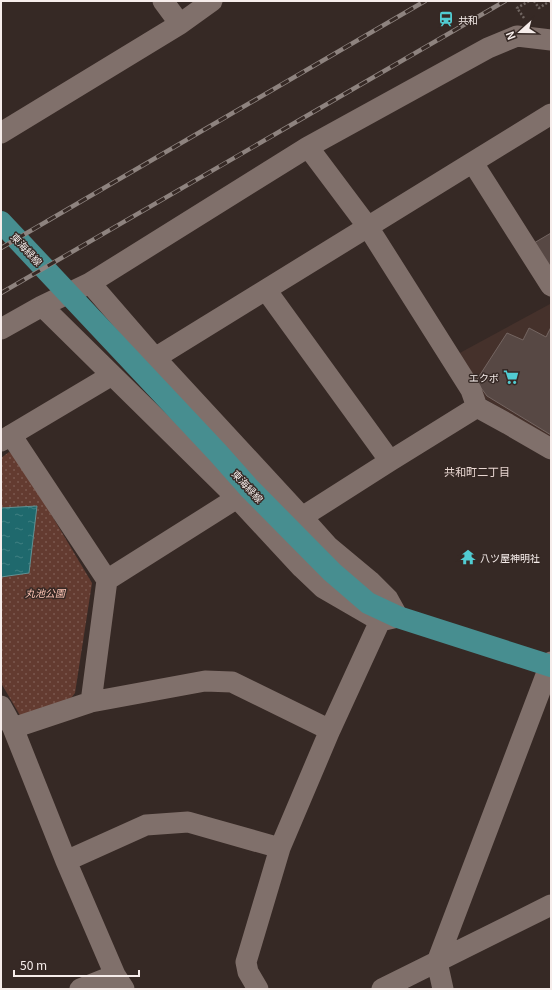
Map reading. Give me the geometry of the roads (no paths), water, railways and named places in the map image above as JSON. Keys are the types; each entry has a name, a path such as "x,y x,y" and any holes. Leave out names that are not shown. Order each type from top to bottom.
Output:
{"main road":[{"name":"東海緑線","path":"1,222 249,488 332,572 368,603 389,619 551,664"}],"street":[{"path":"163,1 180,24"},
{"path":"1,133 180,24 212,1"},
{"path":"1,330 42,306 90,283 308,147 488,48 517,36 551,40"},
{"path":"155,358 551,114"},
{"path":"308,147 368,227 471,390 477,407 551,449"},
{"path":"473,163 551,286"},
{"path":"90,283 155,358 328,546 370,581 388,599 389,619 330,730 280,848 246,962 248,972 258,989"},
{"path":"266,290 390,461"},
{"path":"42,306 238,498 302,568 323,588 389,619"},
{"path":"91,702 107,580 6,438 112,375"},
{"path":"302,517 477,407"},
{"path":"107,580 238,498"},
{"path":"443,989 437,962 551,664"},
{"path":"13,728 91,702 205,681 232,682 330,730"},
{"path":"1,706 13,728 66,861 119,982 80,989"},
{"path":"66,861 146,825 188,822 280,848"},
{"path":"382,989 551,905"}],"water":[{"path":"37,506 29,573 1,577 1,508"}],"railway":[{"path":"1,248 425,1"},
{"path":"1,293 505,1"}],"place":[{"name":"共和","path":"446,19"},
{"name":"エクボ","path":"511,377"},
{"name":"八ツ屋神明社","path":"468,557"}],"district":[{"name":"共和町二丁目","path":"477,471"}],"park label":[{"name":"丸池公園","path":"45,592"}]}
